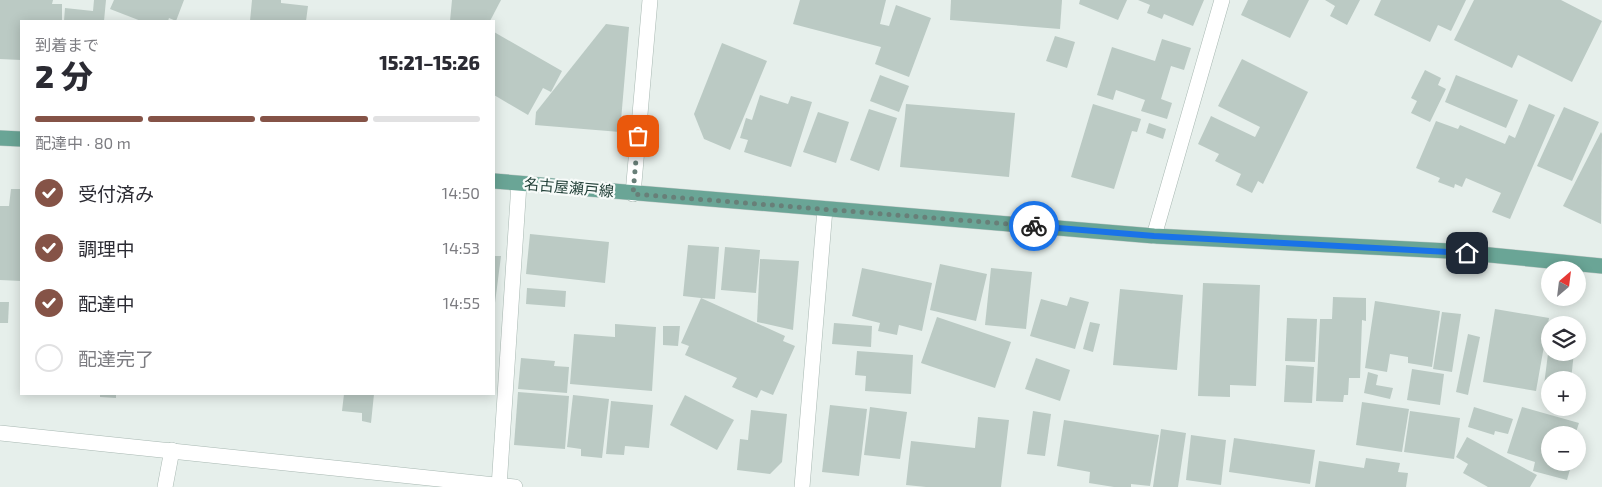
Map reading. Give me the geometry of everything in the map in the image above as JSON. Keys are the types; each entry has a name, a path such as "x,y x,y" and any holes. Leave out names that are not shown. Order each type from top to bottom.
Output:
{"main road":[{"path":"0,138 20,140"},
{"name":"名古屋瀬戸線","path":"495,181 1154,236 1449,251 1602,266"}],"street":[{"path":"633,194 650,0"},
{"path":"1154,236 1222,0"},
{"path":"499,486 519,184"},
{"path":"802,487 825,209"},
{"path":"0,433 515,487"},
{"path":"165,487 172,450"}],"building":[{"path":"0,0 53,0 52,4 62,4 62,20 20,20 20,60 0,59"},
{"path":"94,0 106,0 104,20 64,20 65,8 93,11"},
{"path":"114,0 184,0 176,20 169,18 168,20 138,20 110,9"},
{"path":"252,0 281,0 281,3 308,6 306,20 250,20"},
{"path":"452,0 501,0 491,20 450,20"},
{"path":"800,0 886,0 880,24 889,26 896,5 931,18 909,77 875,64 881,47 793,24"},
{"path":"951,0 1062,0 1060,29 950,20"},
{"path":"1080,0 1127,0 1118,20 1079,4"},
{"path":"1138,0 1204,0 1193,26 1164,14 1162,19 1147,13 1150,5"},
{"path":"1248,0 1309,0 1290,38 1241,15"},
{"path":"1325,0 1360,0 1347,25 1330,16 1335,6"},
{"path":"1381,0 1466,0 1451,31 1438,25 1430,42 1374,15"},
{"path":"1474,0 1561,0 1602,21 1572,82 1518,55 1512,68 1454,40"},
{"path":"606,24 629,27 620,132 535,125 536,112"},
{"path":"495,33 562,71 551,92 543,88 528,115 495,96"},
{"path":"1055,36 1075,42 1067,68 1046,61"},
{"path":"1162,39 1191,48 1184,70 1171,66 1161,99 1172,103 1167,119 1141,111 1145,100 1116,90 1113,100 1097,95 1112,47 1155,61"},
{"path":"722,43 767,61 730,150 704,139 694,114"},
{"path":"1242,59 1308,92 1263,184 1258,181 1252,193 1236,185 1241,174 1215,161 1219,154 1198,144 1211,116 1255,137 1260,127 1218,106"},
{"path":"1425,70 1441,78 1438,85 1446,89 1430,122 1411,113 1417,101 1411,98"},
{"path":"880,75 909,86 899,112 870,101"},
{"path":"1456,75 1518,100 1506,128 1445,102"},
{"path":"760,95 788,104 791,96 812,102 791,167 744,152 748,140 740,138 746,118 752,120"},
{"path":"906,104 1015,113 1009,177 900,167"},
{"path":"1093,104 1141,119 1137,132 1132,131 1114,189 1071,177"},
{"path":"1529,104 1555,115 1510,219 1492,212 1501,193 1466,178 1462,187 1455,184 1454,188 1438,182 1440,178 1416,168 1436,121 1458,129 1460,125 1505,144 1509,135 1515,138"},
{"path":"1564,107 1599,122 1572,181 1537,166"},
{"path":"869,109 897,118 879,171 850,160"},
{"path":"818,112 849,122 836,163 803,152"},
{"path":"1149,123 1166,129 1163,139 1146,133"},
{"path":"1601,132 1602,134 1601,224 1563,206"},
{"path":"11,189 20,189 20,281 0,280 0,206 9,206"},
{"path":"530,234 609,242 605,283 526,274"},
{"path":"688,245 719,247 715,299 683,296"},
{"path":"725,247 760,250 756,293 721,290"},
{"path":"495,256 501,256 495,303"},
{"path":"760,259 799,261 793,330 757,322"},
{"path":"940,264 987,274 976,321 930,310"},
{"path":"862,268 932,283 922,331 899,325 897,335 878,331 880,323 852,316"},
{"path":"991,268 1032,272 1026,329 985,325"},
{"path":"1203,283 1260,285 1256,386 1230,385 1230,397 1198,396"},
{"path":"527,288 566,291 565,307 526,304"},
{"path":"1120,289 1183,295 1177,370 1113,365"},
{"path":"1070,297 1089,302 1075,349 1030,336 1041,299 1067,306"},
{"path":"1333,297 1366,298 1366,321 1362,320 1360,378 1349,378 1348,395 1344,395 1343,402 1316,401 1320,319 1332,319"},
{"path":"701,298 785,336 783,341 795,346 773,395 761,390 757,398 732,387 737,378 685,355 689,346 681,343"},
{"path":"1375,301 1440,311 1432,367 1408,363 1408,357 1390,354 1387,372 1365,368"},
{"path":"0,302 9,302 8,323 0,323"},
{"path":"1495,309 1541,317 1541,361 1536,391 1483,382"},
{"path":"1442,312 1461,314 1452,372 1433,369"},
{"path":"937,317 1011,342 995,388 921,363"},
{"path":"1287,318 1317,319 1315,362 1285,361"},
{"path":"1090,322 1100,324 1093,352 1083,349"},
{"path":"834,323 872,326 871,347 832,344"},
{"path":"615,324 656,327 652,391 570,384 574,334 615,337"},
{"path":"663,326 680,326 678,346 663,345"},
{"path":"1468,334 1480,337 1468,395 1456,392"},
{"path":"857,351 913,355 911,394 865,391 866,376 855,375"},
{"path":"521,358 555,361 554,366 569,367 567,393 518,389"},
{"path":"1036,358 1070,370 1060,401 1025,389"},
{"path":"1547,361 1573,361 1572,371 1546,371"},
{"path":"1286,365 1314,367 1312,403 1284,402"},
{"path":"1412,369 1444,374 1440,405 1407,400"},
{"path":"1368,372 1378,375 1376,385 1393,388 1390,399 1364,393"},
{"path":"518,392 569,396 565,449 514,445"},
{"path":"100,395 116,395 116,398 100,397"},
{"path":"344,395 374,395 371,423 362,421 362,413 342,411"},
{"path":"573,395 609,399 602,458 581,456 581,449 567,447"},
{"path":"685,395 734,420 717,450 670,425"},
{"path":"611,401 653,405 649,448 625,446 624,455 606,454"},
{"path":"1362,402 1409,409 1402,452 1356,445"},
{"path":"830,405 867,409 859,476 822,472"},
{"path":"870,407 907,412 900,459 864,455"},
{"path":"1474,407 1513,419 1508,434 1495,431 1494,435 1468,427"},
{"path":"1522,407 1541,412 1541,416 1554,416 1579,423 1578,426 1541,426 1541,471 1570,471 1567,480 1533,471 1535,462 1507,453"},
{"path":"751,410 787,414 782,462 770,474 737,470 740,439 748,440"},
{"path":"1033,411 1051,414 1045,456 1027,454"},
{"path":"1410,411 1460,418 1454,459 1404,452"},
{"path":"978,417 1009,420 1001,487 926,487 906,485 911,441 975,448"},
{"path":"1064,420 1159,435 1150,486 1131,484 1131,487 1114,487 1089,483 1090,472 1057,466"},
{"path":"1161,429 1186,433 1178,487 1153,487"},
{"path":"1191,435 1226,440 1221,485 1186,480"},
{"path":"1467,437 1537,475 1530,487 1488,487 1463,473 1468,464 1456,457"},
{"path":"1234,438 1315,450 1310,484 1229,472"},
{"path":"1366,458 1400,463 1398,472 1408,473 1406,487 1315,487 1319,461 1364,468"}],"way so far":[{"path":"638,136 633,194 1034,226"}],"route":[{"path":"1034,226 1154,236 1467,253"}]}
